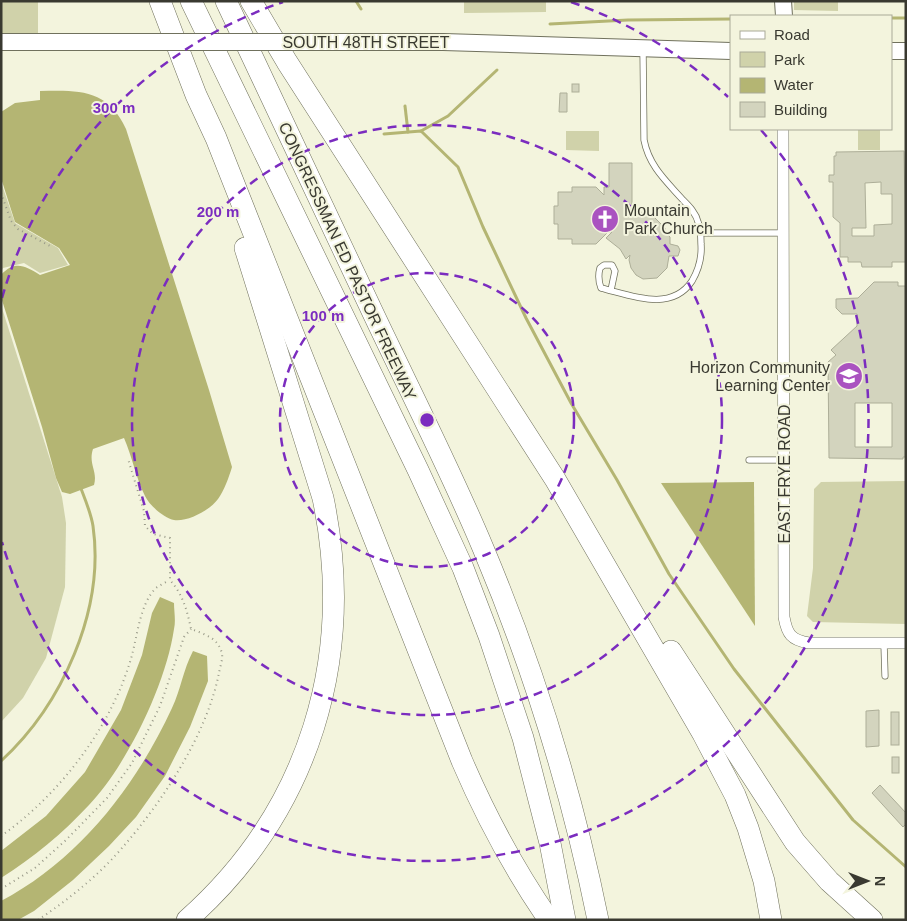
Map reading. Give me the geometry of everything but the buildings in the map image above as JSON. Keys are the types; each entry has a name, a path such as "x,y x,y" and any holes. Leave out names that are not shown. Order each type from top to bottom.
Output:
{"highway":[{"path":"160,1 196,95 319,481 331,540 334,598 331,653 324,689 314,726 295,776 272,819 246,857 222,885 187,920"},
{"name":"CONGRESSMAN ED PASTOR FREEWAY","path":"191,1 414,462 463,568 501,670 522,738 548,834 565,920"},
{"name":"CONGRESSMAN ED PASTOR FREEWAY","path":"226,1 452,481 496,579 534,680 556,748 575,816 598,920"},
{"path":"251,1 287,62 554,479 673,681 731,787 754,845 764,881 771,920"},
{"path":"196,95 220,147 458,754 495,833 548,920"},
{"path":"554,479 592,526 805,855 829,881 872,920"}],"street":[{"path":"784,1 784,15"},
{"name":"SOUTH 48TH STREET","path":"1,42 443,42 730,51"},
{"path":"892,51 906,51"},
{"name":"EAST FRYE ROAD","path":"783,130 784,617 786,629 799,642 884,644"},
{"path":"884,644 906,643"}],"lane":[{"path":"611,290 615,271 612,265 604,265 600,268 598,280 601,288 631,297 651,300 670,298 687,288 695,276 702,258 701,233 698,220 692,210 654,167 646,153 644,140 643,48"},
{"path":"701,233 783,232"},
{"path":"749,460 784,460"},
{"path":"884,644 885,676"}],"path":[{"path":"1,193 11,221 18,229 50,246"},
{"path":"128,459 144,511 145,526 153,534 170,538 170,580 178,589 185,603 191,629"},
{"path":"1,836 25,820 51,793 93,739 120,689 130,662 145,605 156,588 170,580"},
{"path":"1,889 35,868 66,840 107,798 132,763 160,706 184,637 191,629"},
{"path":"38,920 72,897 121,850 152,812 179,770 215,694 223,655 218,644 209,636 191,629"}],"green space":[{"path":"1,1 38,1 38,36 1,35"},
{"path":"464,1 546,1 546,12 464,13"},
{"path":"794,1 838,1 838,11 794,10"},
{"path":"858,130 880,130 880,150 858,150"},
{"path":"566,131 599,131 599,151 566,150"},
{"path":"1,182 15,223 58,248 68,265 40,273 24,263 3,268 1,271"},
{"path":"1,305 62,497 66,523 65,587 46,658 23,698 1,722"},
{"path":"906,481 906,624 813,622 807,616 813,568 814,489 821,482"}],"water":[{"path":"40,91 80,92 101,99 119,116 126,129 232,467 218,499 210,507 192,517 180,520 170,519 157,511 147,500 124,438 93,449 94,485 70,494 62,492 56,478 1,297 1,275 11,267 25,267 40,275 70,265 59,248 15,222 1,178 1,112 15,103 40,100"},
{"path":"754,482 755,626 661,483"},
{"path":"160,597 174,603 175,619 170,651 154,698 130,746 117,768 89,805 58,835 1,878 1,851 46,816 85,772 121,710 142,655 152,613"},
{"path":"193,651 207,656 208,681 190,727 165,776 136,817 73,880 34,911 18,920 1,920 1,901 56,865 80,842 123,793 158,737 178,694"}],"waterway":[{"path":"356,1 361,9"},
{"path":"892,18 906,18"},
{"path":"550,24 628,20 730,19"},
{"path":"421,131 448,116 497,70"},
{"path":"405,106 408,132"},
{"path":"384,134 421,131 458,167 483,227 526,318 571,403 617,480 669,574 734,669 853,820 906,867"},
{"path":"1,761 23,738 43,712 60,684 74,654 85,623 92,590 95,558 92,521 80,486"}],"place":[{"name":"Mountain Park Church","path":"605,219"},
{"name":"Horizon Community Learning Center","path":"849,376"}]}
